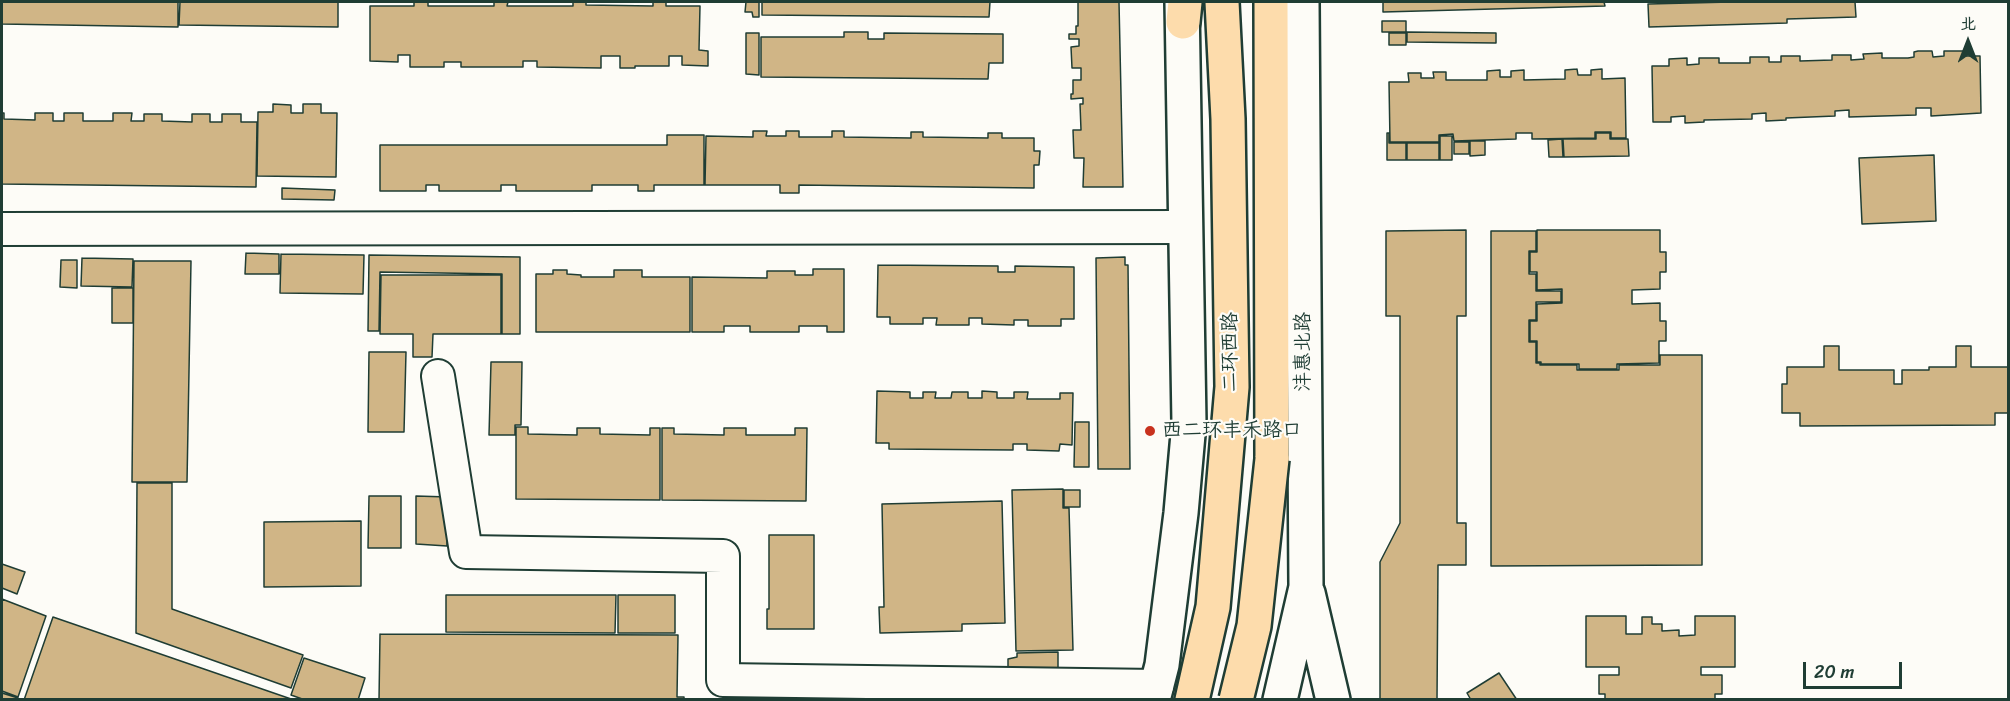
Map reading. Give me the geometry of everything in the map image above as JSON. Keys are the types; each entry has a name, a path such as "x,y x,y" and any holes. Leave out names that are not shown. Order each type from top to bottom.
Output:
{"highway":[{"name":"二环西路","path":"1192,699 1213,607 1232,387 1228,119 1222,2"},
{"name":"二环西路","path":"1236,699 1254,626 1272,459 1271,2"}],"main road":[{"name":"沣惠北路","path":"1280,699 1306,587 1302,2"},
{"path":"1155,693 1162,665 1189,423 1183,8"},
{"path":"1306,587 1333,699"}],"street":[{"path":"2,229 1186,227"},
{"path":"438,376 466,552 723,556 723,680 1155,693"}],"building":[{"path":"2,2 178,2 178,27 2,24"},
{"path":"180,2 338,2 338,27 179,25"},
{"path":"414,2 428,2 428,6 494,6 494,2 508,2 507,6 573,6 573,2 586,2 586,5 653,6 653,2 666,2 666,6 700,6 699,50 708,51 708,66 682,65 682,56 669,56 669,66 635,66 635,68 620,68 620,56 601,56 601,68 537,67 537,61 523,61 523,67 461,67 461,62 444,62 444,67 410,67 410,55 398,55 398,62 370,61 370,6 414,6"},
{"path":"746,2 759,2 759,17 753,17 752,12 745,12"},
{"path":"762,2 990,2 989,17 762,15"},
{"path":"1078,2 1119,2 1123,187 1083,187 1084,158 1074,158 1073,130 1081,130 1080,104 1083,104 1083,98 1071,99 1073,80 1081,80 1081,68 1072,68 1071,47 1079,46 1079,39 1069,39 1069,34 1076,34"},
{"path":"1383,2 1604,2 1605,6 1383,12"},
{"path":"1855,2 1856,17 1787,19 1787,23 1649,27 1648,4"},
{"path":"1382,21 1406,21 1406,32 1382,32"},
{"path":"844,32 868,32 868,39 884,39 884,33 1003,34 1003,63 989,63 988,79 761,77 761,37 844,37"},
{"path":"1407,32 1496,33 1496,43 1407,42"},
{"path":"746,33 759,33 759,75 746,74"},
{"path":"1389,33 1406,33 1406,45 1389,45"},
{"path":"1932,51 1933,57 1944,56 1944,51 1964,51 1964,56 1980,56 1981,113 1931,116 1931,108 1916,108 1916,115 1849,117 1849,110 1835,111 1835,116 1786,118 1786,120 1766,121 1766,113 1752,114 1752,119 1704,120 1704,122 1685,123 1685,116 1671,117 1671,122 1653,122 1652,66 1669,66 1669,59 1687,58 1687,65 1699,64 1699,58 1719,58 1719,63 1750,63 1750,57 1769,57 1769,62 1781,62 1781,56 1800,56 1800,61 1832,60 1832,55 1851,55 1851,60 1864,59 1863,54 1882,53 1882,58 1908,58 1914,57 1914,52"},
{"path":"1577,69 1578,75 1591,75 1591,70 1602,69 1602,79 1625,78 1626,138 1611,138 1611,132 1595,132 1595,138 1532,139 1532,133 1516,133 1516,139 1454,141 1453,134 1439,135 1439,142 1390,142 1389,82 1409,82 1408,73 1421,73 1421,78 1434,78 1433,72 1446,72 1446,80 1487,80 1487,71 1500,70 1500,77 1511,77 1511,71 1524,70 1524,80 1565,79 1565,70"},
{"path":"273,104 291,105 291,113 303,113 303,104 321,104 321,113 337,113 336,177 257,176 258,112 273,112"},
{"path":"2,113 4,113 4,119 35,120 35,113 53,113 53,121 64,121 64,113 83,113 83,121 113,121 113,113 132,113 131,121 144,121 144,114 162,114 162,121 192,122 192,114 210,114 210,122 222,122 222,114 241,114 241,122 257,122 256,187 2,184"},
{"path":"753,131 767,131 766,136 786,136 786,131 799,131 799,137 832,137 832,131 844,131 844,137 911,138 911,132 923,132 923,137 988,138 988,133 1002,133 1002,138 1034,138 1034,151 1040,151 1039,165 1034,165 1034,188 799,185 799,193 780,193 780,185 705,185 706,136 753,137"},
{"path":"1387,133 1389,133 1389,143 1406,143 1406,160 1387,160"},
{"path":"1596,133 1610,133 1610,139 1628,139 1629,156 1564,157 1563,139 1596,139"},
{"path":"667,135 704,135 704,185 654,185 654,191 638,191 638,185 592,185 592,191 516,191 516,185 501,185 501,191 439,191 439,185 426,185 426,191 380,191 380,145 667,145"},
{"path":"1440,136 1452,136 1452,160 1440,160"},
{"path":"1562,139 1563,157 1549,157 1548,140"},
{"path":"1470,141 1485,141 1485,155 1470,156"},
{"path":"1454,142 1469,142 1469,154 1454,154"},
{"path":"1407,143 1439,143 1439,160 1407,160"},
{"path":"1934,155 1936,221 1862,224 1859,158"},
{"path":"282,188 335,190 334,200 282,199"},
{"path":"1466,230 1466,316 1457,316 1457,523 1466,523 1466,565 1438,565 1437,700 1380,700 1380,562 1400,523 1400,316 1386,316 1386,231"},
{"path":"1537,230 1660,230 1660,252 1666,252 1666,272 1660,272 1660,289 1632,290 1632,304 1660,303 1660,321 1666,321 1666,341 1659,341 1659,363 1617,364 1617,369 1579,369 1579,364 1541,364 1537,362 1537,341 1530,341 1530,321 1537,321 1537,304 1562,303 1562,289 1537,290 1537,272 1530,272 1530,252 1537,252"},
{"path":"1491,231 1536,231 1536,251 1529,251 1529,274 1536,274 1536,291 1561,291 1561,302 1536,302 1536,320 1529,320 1529,342 1536,342 1536,363 1540,365 1577,365 1577,370 1619,370 1619,365 1660,365 1660,355 1702,355 1702,565 1491,566"},
{"path":"246,253 279,254 279,274 245,274"},
{"path":"281,254 364,255 363,294 280,293"},
{"path":"369,255 520,257 520,334 502,334 502,274 380,272 379,331 368,331"},
{"path":"1125,257 1125,265 1128,265 1130,469 1098,469 1096,258"},
{"path":"82,258 133,259 132,287 81,286"},
{"path":"61,260 77,260 77,288 60,287"},
{"path":"134,261 191,261 187,482 132,482"},
{"path":"878,265 998,266 998,272 1015,272 1015,266 1074,267 1074,319 1061,319 1061,326 1028,326 1028,320 1014,320 1014,325 982,324 982,318 969,318 969,325 936,325 937,318 923,318 923,324 890,324 890,317 877,317"},
{"path":"813,269 844,269 844,332 827,332 827,326 799,326 799,332 750,332 750,326 724,326 724,332 692,332 692,277 767,278 767,271 795,271 795,275 813,275"},
{"path":"553,270 567,270 567,274 581,275 581,277 614,277 614,270 642,270 642,277 690,277 690,332 536,332 536,274 553,274"},
{"path":"381,275 501,275 501,334 433,334 432,357 413,357 413,334 380,334"},
{"path":"112,288 133,288 133,323 112,323"},
{"path":"1824,346 1839,346 1839,370 1894,370 1894,384 1902,384 1902,370 1956,367 1956,346 1971,346 1971,367 2008,367 2008,413 1995,413 1995,425 1800,426 1800,413 1782,413 1782,384 1787,384 1787,367 1824,367"},
{"path":"369,352 406,352 404,432 368,432"},
{"path":"491,362 522,362 521,425 515,425 515,435 489,435"},
{"path":"877,391 910,392 910,398 923,398 923,392 936,392 935,398 951,398 952,392 968,392 968,398 982,398 982,391 997,392 997,398 1014,398 1014,392 1028,392 1027,399 1060,399 1060,393 1073,393 1072,445 1060,444 1059,451 1027,450 1027,444 1013,444 1013,450 889,449 889,443 876,443"},
{"path":"1075,422 1089,422 1089,467 1074,467"},
{"path":"516,427 528,427 528,434 577,435 577,428 600,428 600,434 650,435 650,428 660,428 660,500 516,499"},
{"path":"662,428 674,428 674,434 724,435 724,428 746,428 746,435 795,435 795,428 807,428 806,501 662,500"},
{"path":"137,483 172,483 172,609 303,655 291,688 136,633"},
{"path":"1063,489 1063,508 1069,508 1073,650 1016,651 1012,490"},
{"path":"1064,490 1080,490 1080,507 1064,507"},
{"path":"369,496 401,496 401,548 368,548"},
{"path":"416,496 448,497 447,546 416,544"},
{"path":"1002,501 1005,623 962,624 962,631 880,633 879,607 884,607 882,504"},
{"path":"361,521 361,586 264,587 264,522"},
{"path":"769,535 814,535 814,629 767,629"},
{"path":"2,564 25,572 17,594 2,588"},
{"path":"446,595 616,595 615,633 446,632"},
{"path":"618,595 675,595 675,633 618,633"},
{"path":"2,599 46,616 18,697 2,691"},
{"path":"1586,616 1626,616 1626,634 1642,634 1642,617 1652,617 1652,624 1662,624 1662,631 1679,630 1679,636 1695,635 1695,616 1735,616 1735,667 1701,667 1701,675 1722,675 1722,694 1715,694 1715,700 1605,700 1605,694 1599,694 1599,675 1619,675 1619,667 1586,667"},
{"path":"53,617 294,700 24,700"},
{"path":"380,634 678,635 677,697 684,697 684,700 379,700"},
{"path":"1058,652 1058,669 1008,670 1008,659 1017,657 1017,653"},
{"path":"304,658 365,678 358,700 305,700 291,695"},
{"path":"1499,673 1517,700 1471,700 1467,693"},
{"path":"2,693 18,698 17,700 2,700"}],"place":[{"name":"西二环丰禾路口","path":"1150,431"}]}
